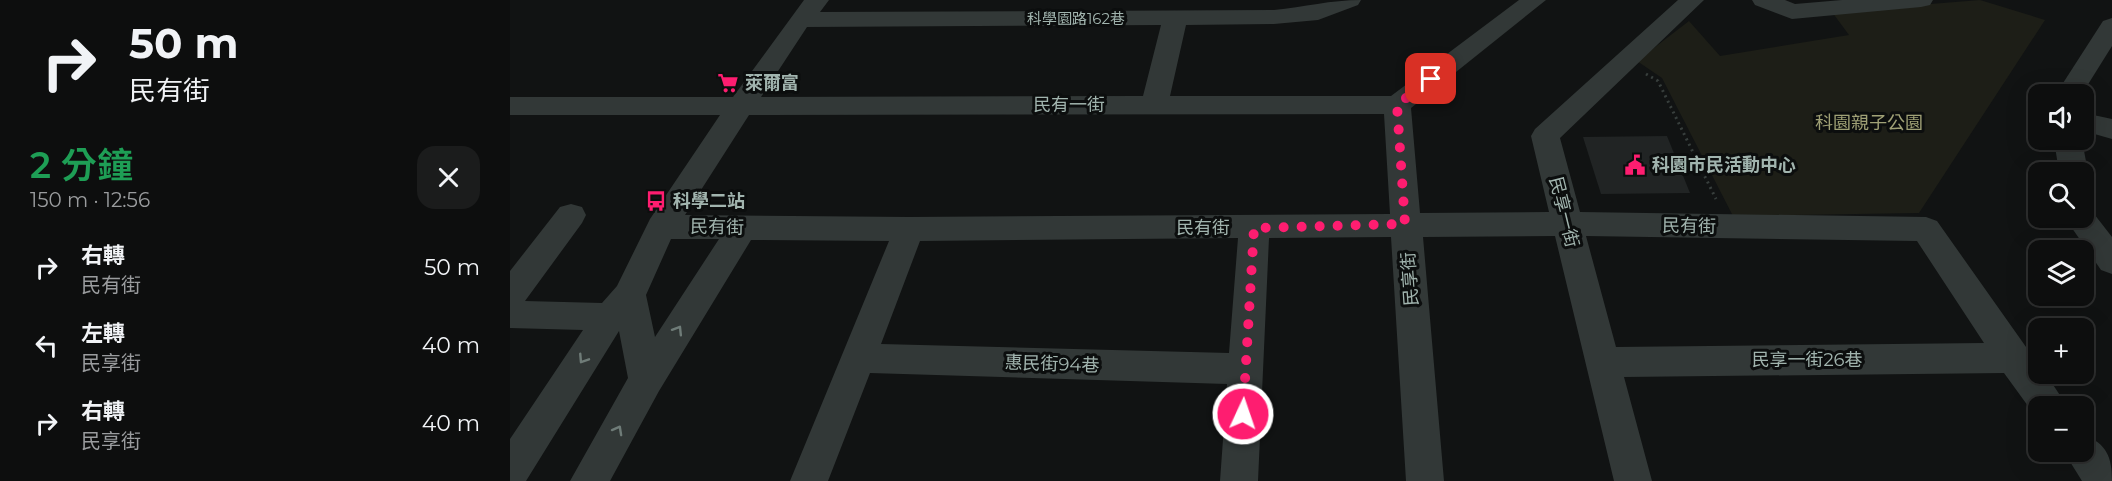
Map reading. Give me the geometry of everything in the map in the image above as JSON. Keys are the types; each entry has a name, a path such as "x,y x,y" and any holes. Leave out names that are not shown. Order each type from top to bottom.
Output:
{"street":[{"path":"510,472 620,306 661,226 800,20 818,0"},
{"path":"1056,18 1077,0"},
{"path":"1154,105 1176,17 1202,0"},
{"name":"科學園路162巷","path":"800,20 947,9 1056,18 1274,17 1318,13 1349,0"},
{"path":"1397,105 1534,0"},
{"name":"民享一街","path":"1633,481 1545,136 1692,0"},
{"path":"1764,0 1792,12 1921,0"},
{"path":"2078,84 2104,53 2112,26"},
{"name":"民有一街","path":"510,106 1397,105"},
{"name":"民享街","path":"1397,105 1425,481"},
{"path":"2094,124 2112,129"},
{"path":"510,296 572,215"},
{"name":"民有街","path":"661,226 909,229 1567,224 1926,229 2013,358"},
{"path":"589,481 646,380 742,227"},
{"path":"1239,481 1254,228"},
{"path":"2088,228 2108,252"},
{"path":"809,481 909,229"},
{"path":"510,314 620,306"},
{"path":"620,306 646,380"},
{"name":"惠民街94巷","path":"858,358 1245,369"},
{"path":"2013,358 2042,396"},
{"name":"民享一街26巷","path":"1602,362 2013,358"},
{"path":"2091,462 2105,481"}],"path":[{"path":"1627,62 1658,81 1730,226"}],"green space":[{"name":"科園親子公園","path":"1980,0 2045,20 1919,213 1733,216 1662,78 1637,61 1689,21 1720,56 1849,35 1832,12"}],"building":[{"name":"科園市民活動中心","path":"1667,136 1690,193 1601,194 1583,137"}],"place":[{"name":"萊爾富","path":"728,83"},
{"name":"科園市民活動中心","path":"1635,165"},
{"name":"科學二站","path":"656,201"}],"route":[{"path":"1243,414 1254,228 1405,224 1397,105 1431,79"}]}
